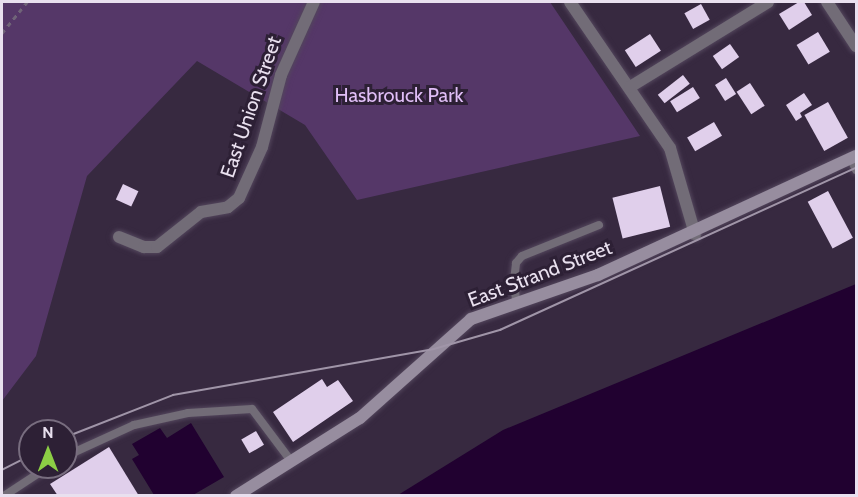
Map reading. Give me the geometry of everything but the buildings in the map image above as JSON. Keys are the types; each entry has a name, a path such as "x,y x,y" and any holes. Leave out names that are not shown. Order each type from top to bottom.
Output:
{"street":[{"name":"East Union Street","path":"119,237 144,247 157,247 201,212 228,207 239,198 262,147 281,75 314,2"},
{"path":"570,2 670,148 694,234"},
{"path":"630,87 768,2"},
{"path":"827,2 856,46"},
{"name":"East Strand Street","path":"236,495 376,405 464,324 516,300 598,274 855,162"}],"lane":[{"path":"516,300 514,280 516,263 522,256 599,225"},
{"path":"78,451 134,425 188,413 252,409 291,461"},
{"path":"4,495 29,479"}],"path":[{"path":"2,33 27,2"}],"green space":[{"name":"Hasbrouck Park","path":"2,2 550,2 640,136 357,200 305,125 197,61 87,176 36,356 2,401"}],"shaded area":[{"path":"856,284 856,495 398,495 503,430"},
{"path":"191,423 224,477 193,495 154,495 132,459 139,455 132,444 160,428 167,438"}],"tram line":[{"path":"78,432 173,395 434,349 500,330 856,168"},
{"path":"2,470 18,462"}]}
